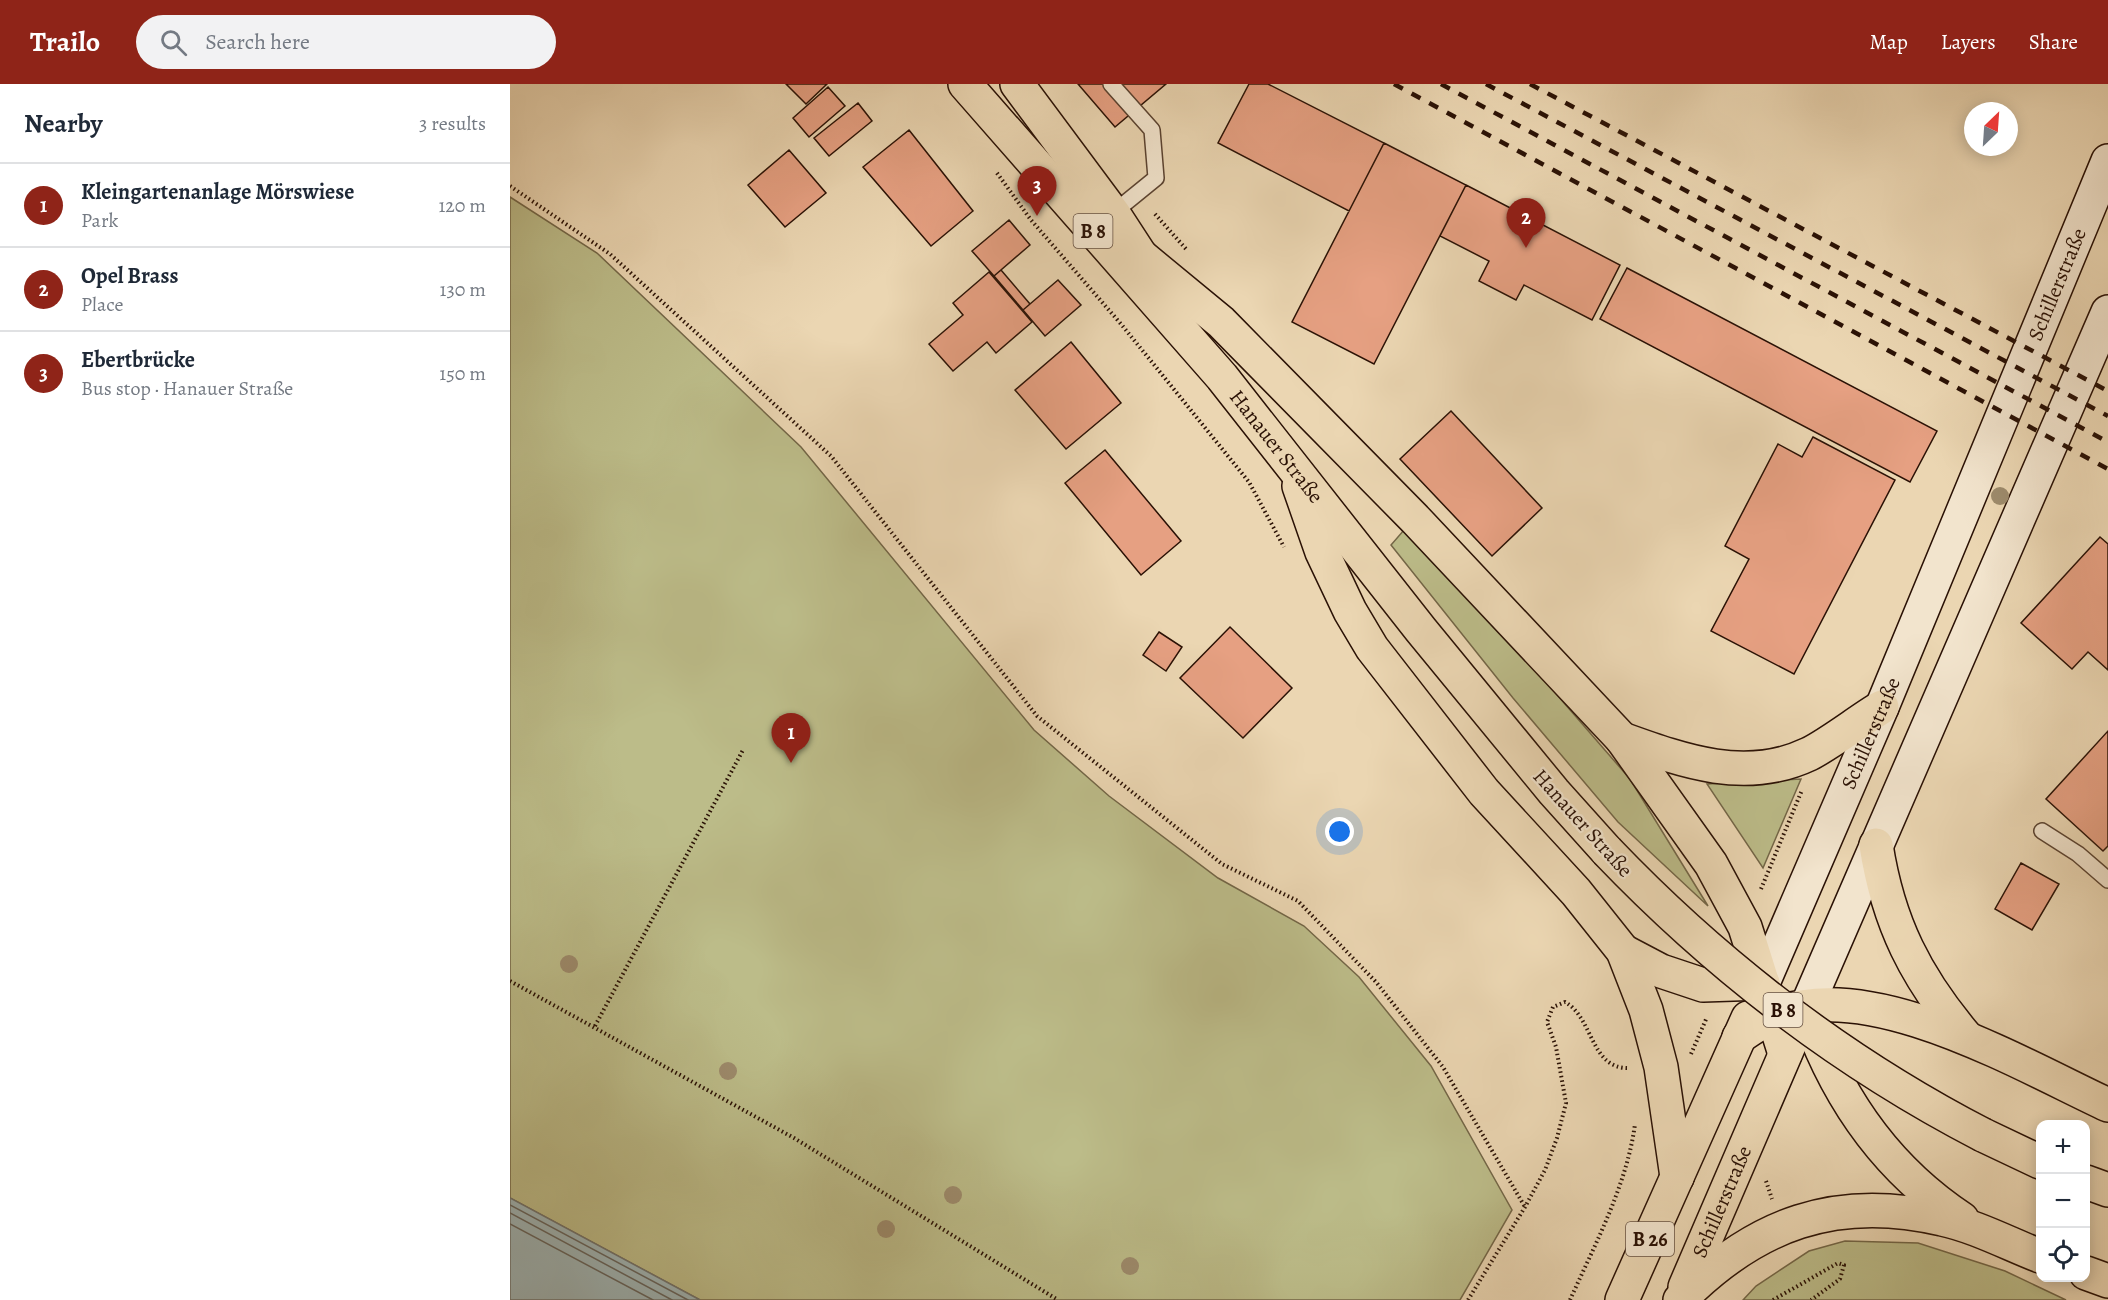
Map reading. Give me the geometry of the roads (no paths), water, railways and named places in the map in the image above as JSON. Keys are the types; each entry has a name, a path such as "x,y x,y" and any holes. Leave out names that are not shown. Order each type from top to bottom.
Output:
{"main road":[{"name":"Hanauer Straße","path":"965,84 1222,377 1292,462 1420,630 1554,792 1607,851 1684,928 1759,992 1847,1055 1921,1101 1983,1135 2036,1160"},
{"name":"Hanauer Straße","path":"1017,84 1113,213 1222,377"},
{"name":"Schillerstraße","path":"1622,1300 1739,1037 1778,978 1788,922 1882,706 2108,161"},
{"path":"1141,256 1200,303 1229,330 1399,503 1623,739 1711,864 1745,927 1778,978 1806,1008 1821,1053 1844,1097 1872,1138 1905,1174 1942,1206 1983,1234"},
{"name":"Schillerstraße","path":"1680,1300 2108,312"},
{"path":"1292,462 1322,552 1350,611 1372,648 1484,792 1576,892 1623,951 1646,1010 1661,1067 1677,1177"},
{"path":"1623,739 1695,763 1730,770 1758,768 1788,762 1810,753 1882,706"},
{"path":"1876,844 1881,876 1900,937 1918,973 1941,1007 1967,1038"},
{"path":"1623,951 1661,971 1703,985 1778,978 1829,953"},
{"path":"1778,978 1774,1015 1785,1054"},
{"path":"1739,1037 1774,1015 1806,1008 1843,1005 1864,1007 1967,1038 2108,1105"},
{"path":"2090,1184 2108,1190"},
{"path":"1680,1300 1709,1271 1743,1246 1781,1227 1821,1215 1862,1210 1904,1211 1944,1219 2036,1254"},
{"path":"2090,1275 2108,1281"}],"lane":[{"path":"1111,84 1152,130 1156,178 1113,213"},
{"path":"2042,831 2078,854 2108,880"}],"water":[{"path":"510,1198 700,1300 510,1300"}],"railway":[{"path":"1394,84 2108,469"},
{"path":"1441,84 2108,442"},
{"path":"1486,84 2108,416"},
{"path":"1530,84 2108,391"}],"place":[{"name":"Ebertbrücke","path":"1037,216"},
{"name":"Opel Brass","path":"1526,248"},
{"name":"Kleingartenanlage Mörswiese","path":"791,763"}]}
